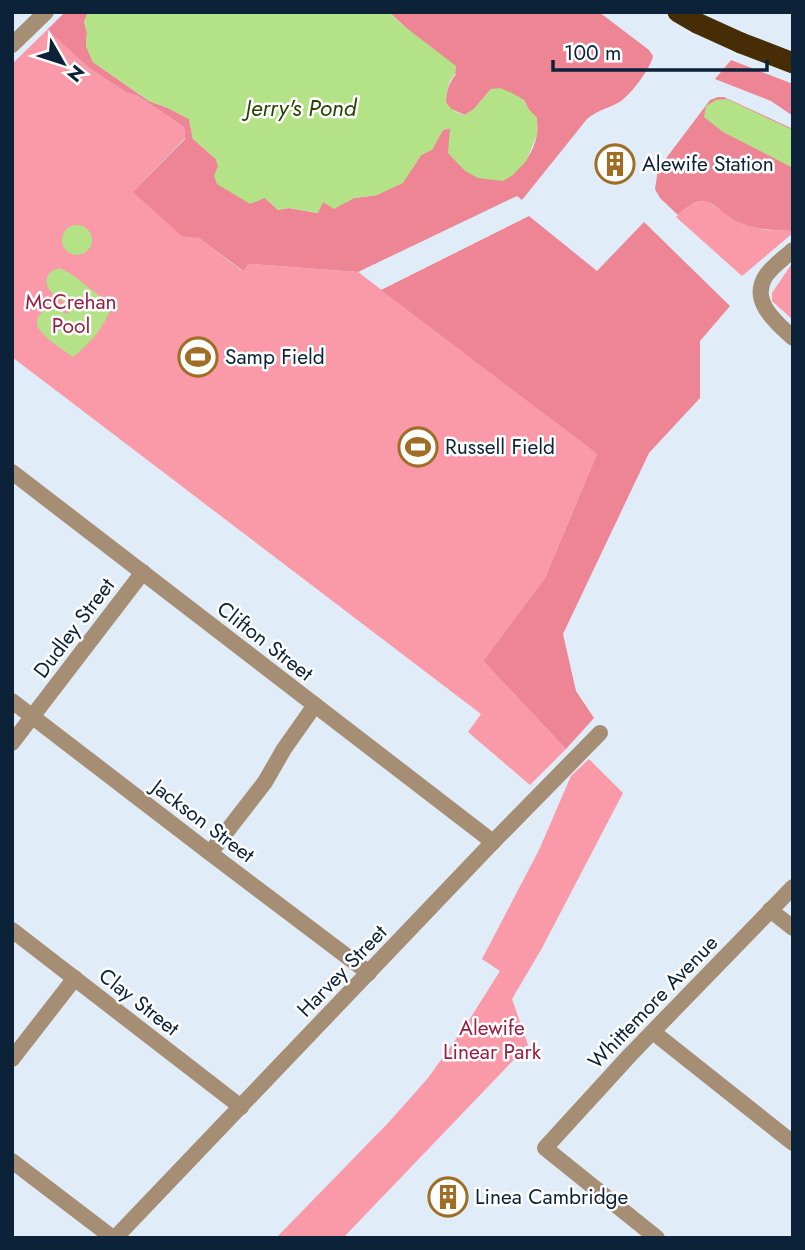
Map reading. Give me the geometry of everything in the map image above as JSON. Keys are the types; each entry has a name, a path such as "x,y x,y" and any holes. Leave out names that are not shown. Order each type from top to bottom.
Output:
{"highway":[{"path":"687,17 741,43 793,63"}],"street":[{"path":"12,45 46,12"},
{"path":"793,250 765,276 761,288 762,304 793,338"},
{"name":"Clifton Street","path":"12,472 493,842"},
{"name":"Dudley Street","path":"12,743 143,572"},
{"name":"Jackson Street","path":"12,701 369,973"},
{"path":"210,853 265,782 315,705"},
{"name":"Harvey Street","path":"114,1238 600,733"},
{"name":"Whittemore Avenue","path":"657,1238 545,1148 793,887"},
{"path":"771,910 793,928"},
{"name":"Clay Street","path":"12,930 241,1107"},
{"path":"12,1059 75,978"},
{"path":"653,1032 793,1143"},
{"path":"12,1161 114,1238"}],"green space":[{"path":"47,30 89,68 184,127 185,138 133,192 242,271 249,264 358,272 597,454 545,578 483,661 566,749 530,785 468,732 481,714 12,357 12,64"},
{"path":"706,200 742,224 793,233 742,276 676,217 693,203"},
{"path":"793,262 793,320 772,301 772,293"},
{"name":"Alewife Linear Park","path":"589,759 623,793 542,948 512,999 528,1045 343,1238 276,1238 389,1122 428,1078 466,1025 500,971 482,959 539,850 571,776"}],"shaded area":[{"name":"Jerry's Pond","path":"65,12 88,12 84,22 87,32 86,46 93,62 149,101 189,119 193,139 216,159 218,166 278,210 289,208 317,213 323,202 347,202 354,198 377,195 412,169 421,155 432,149 443,130 450,128 450,131 503,180 525,162 535,142 537,118 524,100 491,89 474,109 465,115 451,109 446,103 447,95 456,74 389,12 599,12 649,50 653,56 645,74 630,93 621,101 587,119 522,200 517,196 358,272 249,264 243,271 199,238 182,236 133,192 185,139 184,127 89,68 47,30"},
{"path":"731,60 793,84 793,116 771,101 715,79"},
{"path":"724,97 793,129 793,231 761,229 743,224 705,201 698,201 678,215 660,198 655,189 658,169 710,100"},
{"path":"529,216 597,271 644,222 730,306 700,341 700,398 649,453 563,634 576,691 594,718 566,749 483,661 545,578 597,454 381,290"}],"water":[{"name":"Jerry's Pond","path":"88,12 389,12 456,66 446,98 446,103 452,109 465,115 474,109 491,89 500,88 524,100 537,118 537,135 526,161 503,181 478,178 465,171 448,153 450,128 443,130 432,150 421,155 403,183 377,195 354,198 334,209 323,202 318,213 289,208 278,210 265,198 250,204 217,184 214,176 218,166 216,159 193,139 189,119 149,101 93,62 86,46 87,32 84,22"},
{"path":"727,99 793,130 793,168 723,132 704,117 706,106 716,100"},
{"path":"77,225 83,226 91,234 91,246 83,254 77,255 71,254 63,246 62,240 63,234 71,226"},
{"name":"McCrehan Pool","path":"60,268 112,306 96,334 73,357 45,336 37,322 46,309 55,308 67,314 72,310 48,287 49,274"}],"place":[{"name":"Alewife Station","path":"615,164"},
{"name":"Samp Field","path":"198,357"},
{"name":"Russell Field","path":"418,447"},
{"name":"Linea Cambridge","path":"448,1197"}]}
